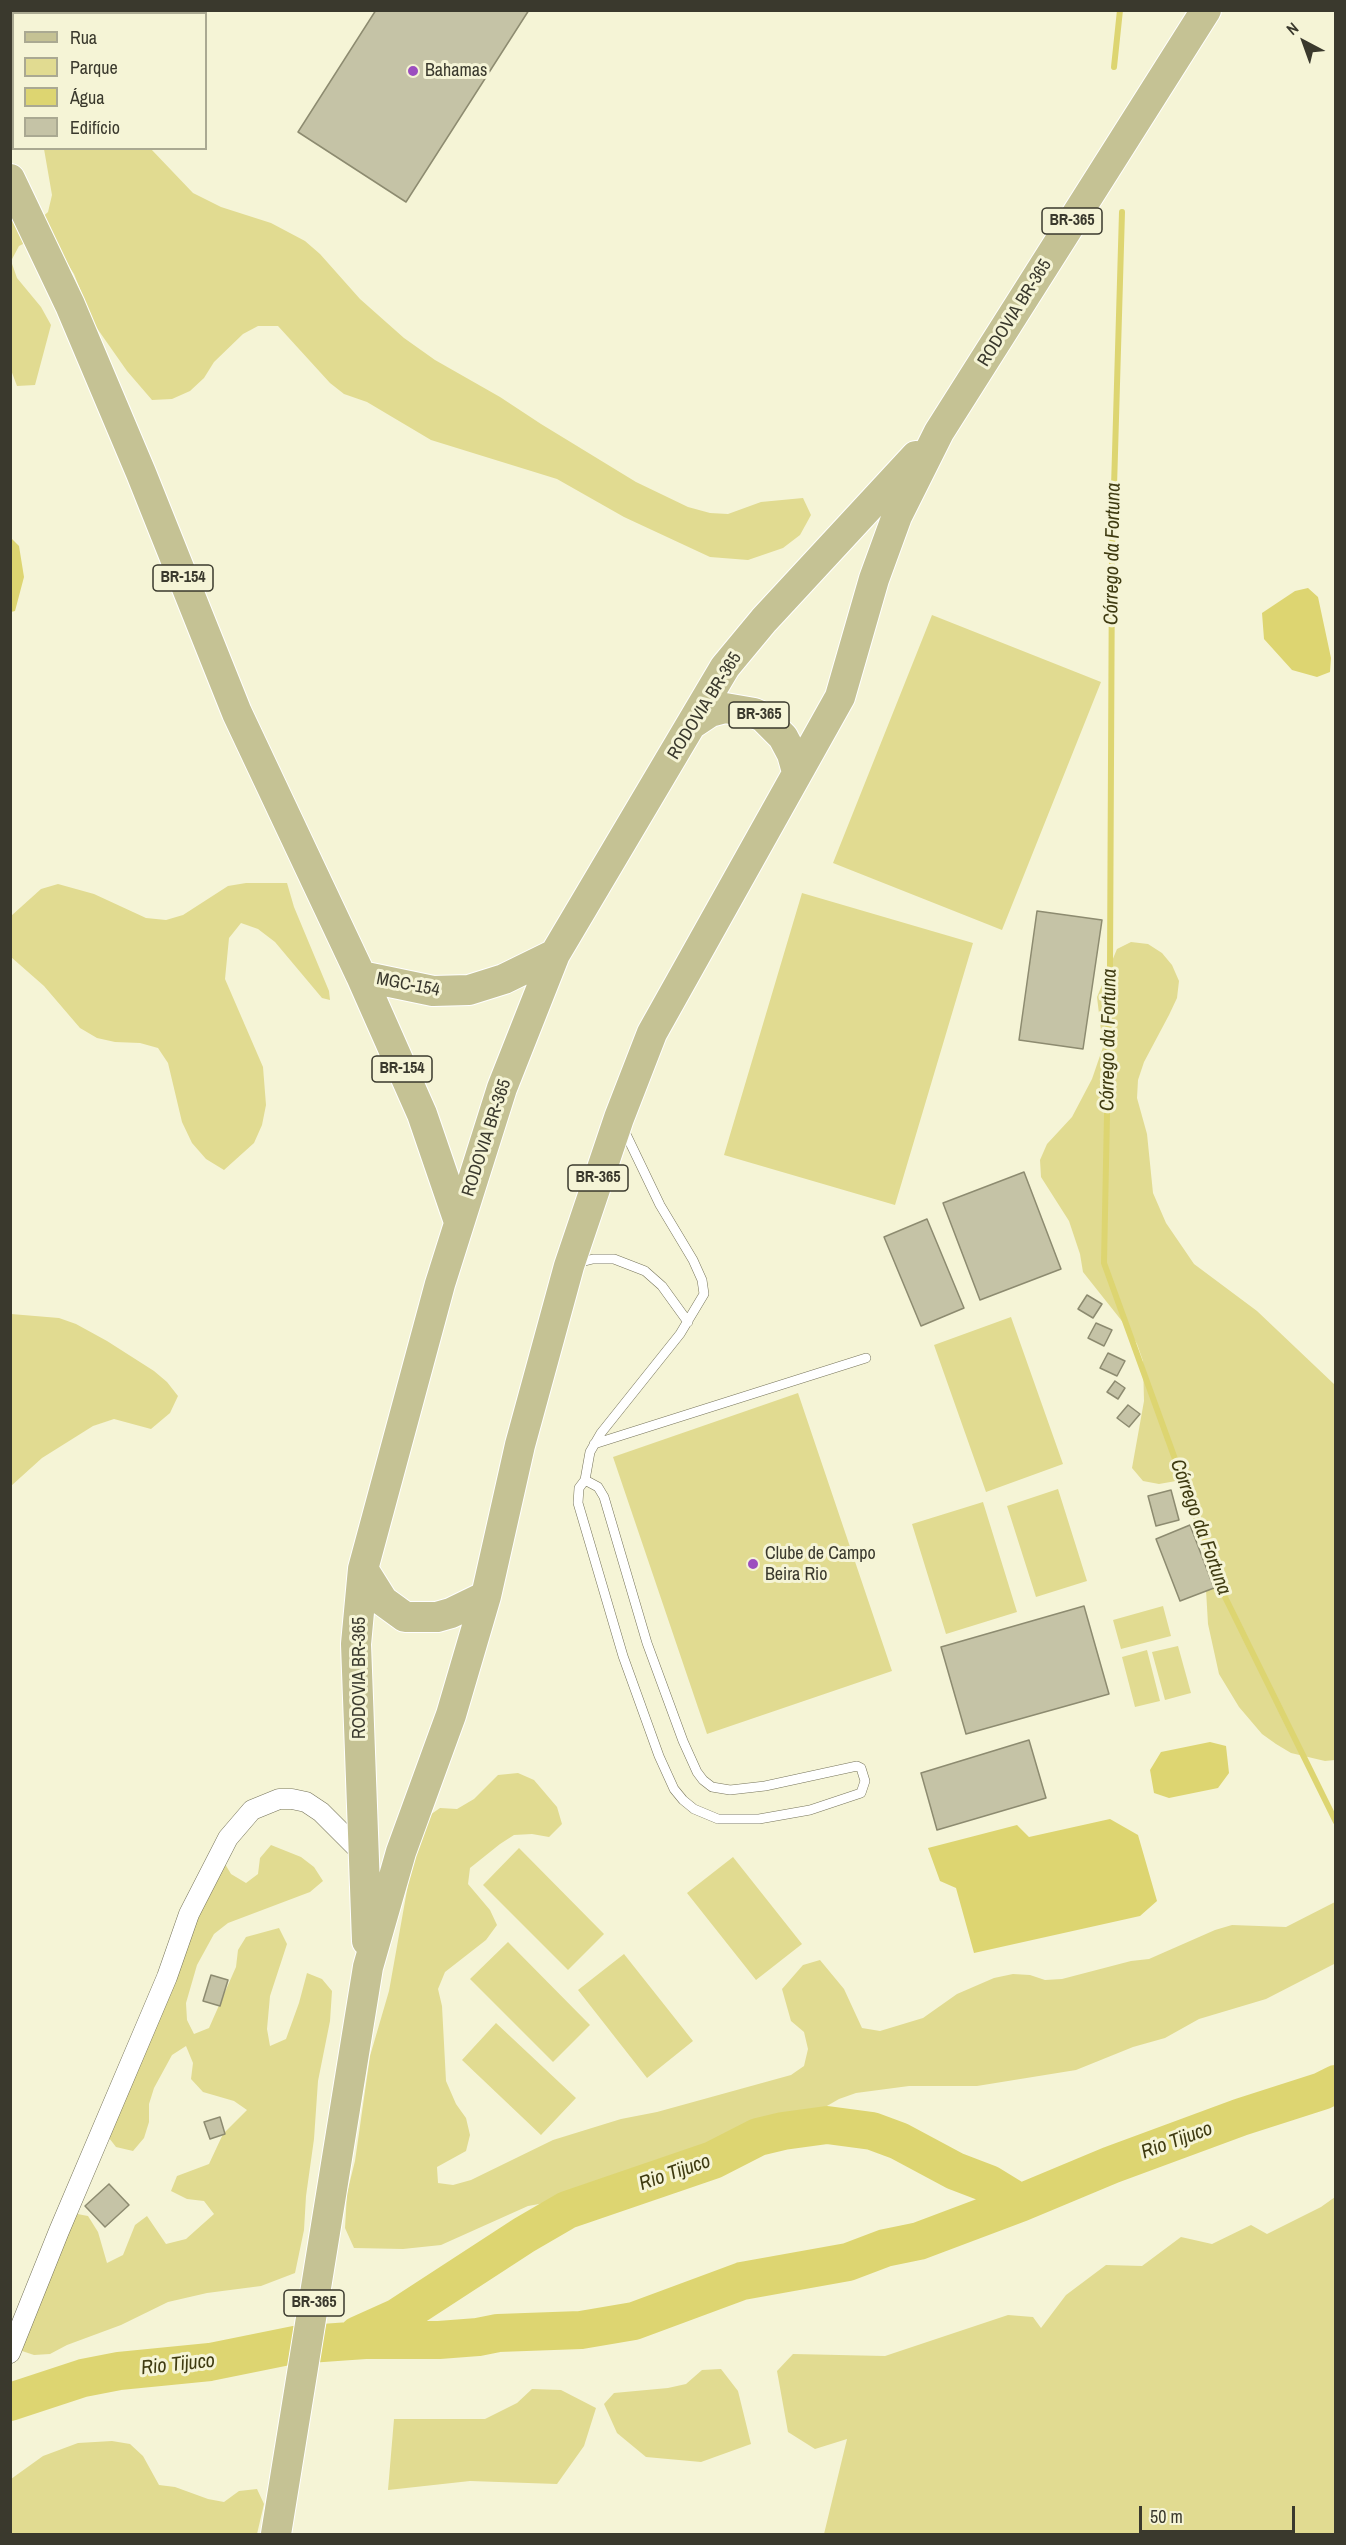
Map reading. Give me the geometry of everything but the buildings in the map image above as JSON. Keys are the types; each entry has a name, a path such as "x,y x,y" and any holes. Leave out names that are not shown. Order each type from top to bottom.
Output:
{"main road":[{"name":"RODOVIA BR-365","path":"276,2535 368,1967 401,1852 451,1715 486,1596 520,1445 569,1266 619,1118 652,1033 840,697 874,579 897,516 939,432 1206,10"},
{"name":"BR-154","path":"10,178 70,305 237,712 361,976 422,1114 459,1222"},
{"name":"RODOVIA BR-365","path":"368,1967 356,1644 363,1569 459,1222 502,1088 555,954 725,667 786,596 939,432"},
{"name":"BR-365","path":"692,724 710,712 725,708 754,713 763,717 783,737 792,754 797,772"},
{"name":"MGC-154","path":"361,976 433,991 469,990 504,979 555,954"},
{"path":"363,1569 383,1601 405,1617 437,1617 486,1596"}],"street":[{"path":"10,2353 167,1977 189,1914 228,1838 252,1810 279,1799 292,1799 306,1802 321,1812 363,1854"}],"lane":[{"path":"585,1480 598,1487 604,1497 647,1642 683,1742 703,1780 712,1787 730,1790 765,1786 857,1766 861,1768 865,1781 861,1793 810,1810 759,1819 718,1819 694,1809 674,1789 659,1756 623,1656 578,1503 579,1488 585,1480 590,1452 594,1444 688,1322 704,1294 702,1280 660,1205 619,1118"},
{"path":"569,1266 593,1258 604,1258 624,1262 645,1271 662,1286 688,1322"},
{"path":"594,1444 866,1358"}],"green space":[{"path":"31,10 178,11 177,12 31,12"},
{"path":"44,150 152,150 193,193 221,207 271,223 305,241 320,254 360,299 404,338 435,360 500,397 636,482 688,507 710,513 728,514 761,502 803,498 811,515 800,535 783,548 748,560 710,557 624,517 557,479 431,440 367,402 344,394 330,383 278,326 258,326 243,334 214,362 204,378 190,391 172,399 152,400 127,371 94,324 74,274 54,243 35,238 19,246 11,261 10,217 15,223 32,226 48,212 52,195"},
{"path":"11,261 17,278 41,307 51,325 35,385 17,386 11,370"},
{"path":"932,615 1101,682 1002,930 833,863"},
{"path":"246,883 287,883 294,907 329,991 330,1000 322,998 275,942 258,929 241,923 229,938 225,979 263,1067 266,1105 262,1125 254,1143 224,1170 206,1159 192,1143 182,1122 168,1063 158,1048 140,1043 115,1042 97,1038 80,1028 44,986 11,957 11,916 41,889 58,884 94,894 146,918 166,920 183,915 228,886"},
{"path":"802,893 973,943 895,1205 724,1155"},
{"path":"1131,942 1148,944 1162,953 1172,965 1179,981 1177,998 1144,1062 1138,1080 1137,1098 1147,1134 1153,1193 1166,1223 1194,1264 1257,1311 1335,1385 1335,1760 1325,1761 1291,1753 1262,1734 1239,1707 1219,1674 1208,1624 1202,1521 1193,1487 1176,1481 1159,1484 1143,1481 1132,1468 1144,1401 1143,1361 1129,1330 1083,1272 1080,1254 1069,1221 1041,1177 1040,1160 1047,1144 1072,1117 1092,1079 1103,1047 1097,997 1117,949"},
{"path":"11,1314 59,1318 76,1324 107,1341 167,1382 178,1396 170,1413 151,1429 114,1419 93,1426 42,1458 11,1486"},
{"path":"1011,1317 1063,1464 986,1492 934,1345"},
{"name":"Clube de Campo Beira Rio","path":"798,1393 892,1671 707,1734 613,1457"},
{"path":"1058,1489 1087,1581 1036,1597 1007,1506"},
{"path":"983,1502 1017,1612 946,1634 912,1524"},
{"path":"1163,1606 1171,1636 1121,1649 1113,1620"},
{"path":"1178,1646 1191,1693 1165,1700 1152,1652"},
{"path":"1147,1650 1160,1701 1135,1707 1122,1657"},
{"path":"518,1773 534,1780 557,1807 562,1824 549,1837 532,1834 514,1835 470,1868 468,1884 490,1910 497,1925 486,1940 445,1972 438,1989 442,2006 446,2081 456,2104 466,2118 470,2135 466,2151 437,2167 438,2183 453,2185 471,2180 553,2140 621,2119 657,2112 791,2075 804,2066 808,2049 804,2032 791,2021 782,1989 803,1965 820,1960 844,1989 862,2028 880,2031 923,2018 957,1994 994,1978 1013,1974 1030,1975 1045,1980 1062,1979 1131,1961 1149,1959 1215,1930 1232,1925 1286,1927 1335,1902 1336,1963 1266,1999 1199,2019 1165,2038 1133,2047 1076,2070 977,2086 909,2086 856,2093 839,2099 794,2125 757,2135 655,2174 618,2182 583,2196 528,2206 441,2245 403,2249 354,2248 345,2228 347,2193 355,2161 370,2056 389,1991 409,1879 427,1817 440,1808 457,1809 474,1799 498,1775"},
{"path":"271,1845 301,1857 314,1867 323,1881 310,1892 228,1923 214,1934 197,1965 186,2003 187,2020 194,2034 209,2028 236,1967 238,1950 246,1937 279,1928 287,1944 270,1996 267,2029 270,2046 286,2039 307,1973 322,1979 332,1991 330,2021 318,2081 304,2230 295,2273 261,2286 207,2293 168,2302 121,2325 67,2345 50,2354 34,2355 16,2349 72,2213 88,2216 98,2232 107,2263 123,2255 135,2225 147,2216 166,2244 186,2239 214,2214 204,2201 187,2199 171,2191 177,2176 209,2164 223,2134 247,2110 234,2101 203,2092 191,2079 193,2063 186,2046 172,2055 154,2088 144,2138 133,2151 116,2147 106,2134 222,1859 231,1874 246,1883 258,1874 260,1858"},
{"path":"519,1848 604,1934 568,1970 483,1885"},
{"path":"733,1857 802,1944 756,1980 687,1893"},
{"path":"508,1942 590,2025 553,2062 470,1979"},
{"path":"624,1954 693,2041 647,2078 578,1990"},
{"path":"496,2023 576,2098 541,2135 462,2060"},
{"path":"1335,2197 1335,2534 824,2534 847,2439 815,2449 788,2432 777,2371 793,2354 885,2356 1008,2315 1033,2317 1041,2328 1066,2295 1106,2265 1142,2266 1181,2237 1212,2244 1251,2225 1267,2234 1321,2207"},
{"path":"721,2369 738,2391 751,2444 701,2462 646,2457 617,2433 604,2404 614,2393 686,2384 702,2370"},
{"path":"532,2389 561,2390 596,2408 584,2446 557,2484 470,2481 388,2490 394,2419 485,2419 517,2403"},
{"path":"112,2441 130,2444 143,2456 159,2485 175,2487 208,2499 224,2502 239,2491 257,2489 264,2504 257,2534 11,2534 11,2479 43,2456 78,2443"}],"water":[{"path":"11,538 19,546 24,577 15,611 11,612"},
{"path":"1308,588 1318,597 1331,658 1330,672 1317,677 1292,670 1264,639 1262,613 1295,591"},
{"path":"1210,1742 1226,1746 1229,1773 1218,1788 1169,1798 1154,1793 1150,1770 1161,1752"},
{"path":"1110,1819 1138,1835 1157,1901 1140,1916 974,1953 956,1888 940,1881 928,1848 1017,1825 1029,1837"}],"waterway":[{"name":"Córrego da Fortuna","path":"1114,67 1120,10"},
{"name":"Córrego da Fortuna","path":"1122,212 1112,556 1110,965 1104,1263 1225,1597 1336,1822"},
{"name":"Rio Tijuco","path":"10,2402 83,2378 119,2371 210,2362 294,2345 365,2340 439,2340 498,2333 581,2330 634,2321 742,2281 848,2262 885,2248 919,2241 1020,2203 1111,2165 1241,2117 1322,2091 1336,2084"},
{"name":"Rio Tijuco","path":"358,2335 398,2317 524,2235 567,2210 713,2160 758,2137 783,2131 827,2125 872,2131 899,2141 955,2171 989,2184 1020,2203"}],"place":[{"name":"Bahamas","path":"413,71"},
{"name":"Clube de Campo Beira Rio","path":"753,1564"}]}
